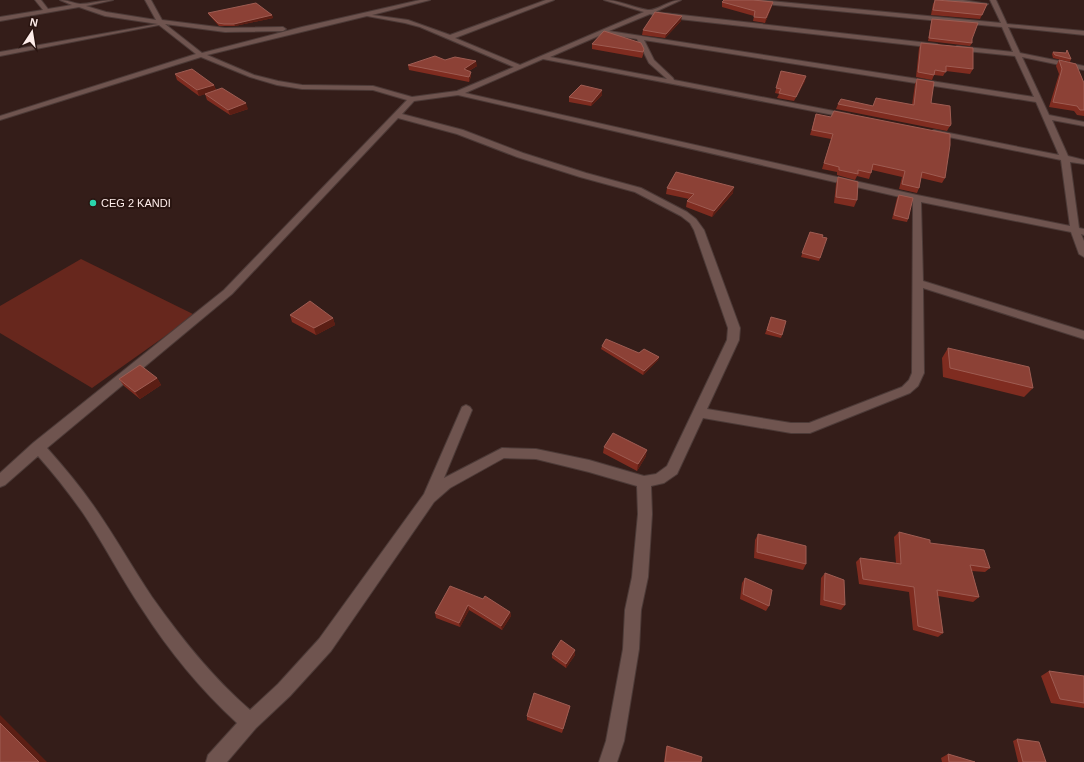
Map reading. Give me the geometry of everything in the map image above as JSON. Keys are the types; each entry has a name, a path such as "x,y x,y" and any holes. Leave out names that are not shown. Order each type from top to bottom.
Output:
{"street":[{"path":"38,0 47,10"},
{"path":"63,0 105,14 160,22 230,30 302,29"},
{"path":"0,19 110,0"},
{"path":"148,0 160,22 201,55 252,76 277,83 319,88 373,88 412,99 458,93 678,0"},
{"path":"448,38 551,0"},
{"path":"607,0 661,15 946,47"},
{"path":"743,0 1084,33"},
{"path":"948,0 994,3 1065,158 1075,230 1084,254"},
{"path":"418,8 426,1"},
{"path":"0,118 201,55 358,15 426,1"},
{"path":"358,15 393,19 422,26 520,67"},
{"path":"416,17 422,26"},
{"path":"0,54 160,22"},
{"path":"603,32 1038,100"},
{"path":"640,38 646,55 656,68 673,81"},
{"path":"954,48 1017,54 1084,68"},
{"path":"542,58 673,81 853,117"},
{"path":"652,78 656,68"},
{"path":"458,93 917,198 1084,232"},
{"path":"0,481 38,447 228,292 412,99"},
{"path":"396,115 460,132 583,175 638,190 684,214 699,230 734,328 733,340 672,470 659,479 644,482 589,466 536,454 502,453 445,484 429,498"},
{"path":"1046,117 1084,124"},
{"path":"924,130 1084,162"},
{"path":"699,413 791,428 810,428 906,390 914,383 918,373 917,198"},
{"path":"918,283 1084,335"},
{"path":"215,762 250,722 284,690 325,645 429,498 466,410"},
{"path":"38,447 71,485 106,536 134,583 173,641 225,701 250,722"},
{"path":"608,762 615,741 631,649 633,610 640,577 645,514 644,482"}],"shaded area":[{"path":"81,259 195,315 92,388 0,333 0,306"}],"building":[{"path":"724,0 773,2 766,18 754,17 755,11 722,2"},
{"path":"935,0 987,4 982,15 933,10"},
{"path":"256,3 272,15 234,24 224,24 218,23 208,13"},
{"path":"655,12 682,16 666,34 643,30"},
{"path":"932,19 978,23 972,43 929,38"},
{"path":"604,31 641,43 644,49 643,52 592,44"},
{"path":"921,43 973,48 973,69 946,66 946,72 935,70 934,75 918,72"},
{"path":"1067,50 1071,59 1055,55 1053,52 1066,53"},
{"path":"435,56 445,60 455,57 476,61 464,69 471,72 469,77 408,65"},
{"path":"1059,60 1076,64 1084,83 1084,110 1080,110 1077,106 1053,102 1062,69"},
{"path":"192,69 214,85 197,90 175,74"},
{"path":"781,71 806,76 796,97 779,93 781,89 776,88"},
{"path":"917,79 934,82 931,103 950,106 950,126 838,104 841,99 873,106 876,98 914,105"},
{"path":"581,85 602,90 592,102 569,97"},
{"path":"222,88 246,103 228,110 205,94"},
{"path":"834,111 950,134 950,145 945,178 922,172 919,188 902,184 905,171 873,164 871,173 858,170 858,174 839,170 839,167 824,163 833,134 812,130 816,114 831,117"},
{"path":"676,172 734,187 714,211 687,201 694,194 667,188"},
{"path":"838,177 858,182 857,200 836,197"},
{"path":"899,195 913,198 908,219 894,215"},
{"path":"810,232 823,235 822,237 827,238 820,258 802,253"},
{"path":"310,301 333,318 314,328 290,315"},
{"path":"771,317 786,321 782,335 767,330"},
{"path":"606,339 639,353 644,349 659,357 644,371 602,346"},
{"path":"948,348 1029,367 1033,388 950,368"},
{"path":"140,365 157,378 135,392 119,379"},
{"path":"613,433 647,450 638,464 604,447"},
{"path":"899,532 930,540 930,543 984,550 990,568 970,565 979,597 937,590 943,633 918,626 914,587 863,579 860,558 901,564"},
{"path":"758,534 806,546 806,564 757,552"},
{"path":"825,573 844,580 845,605 824,600"},
{"path":"745,578 772,590 769,606 743,594"},
{"path":"450,586 483,599 485,596 510,612 501,626 468,605 459,623 435,613"},
{"path":"561,640 575,650 566,664 552,654"},
{"path":"1049,671 1084,676 1084,703 1060,699"},
{"path":"534,693 570,706 563,729 527,716"},
{"path":"0,723 39,762 0,762"},
{"path":"1017,739 1039,742 1046,762 1023,762"},
{"path":"667,746 702,757 701,762 665,762"},
{"path":"948,754 975,762 949,762"}],"place":[{"name":"CEG 2 KANDI","path":"93,203"}]}
